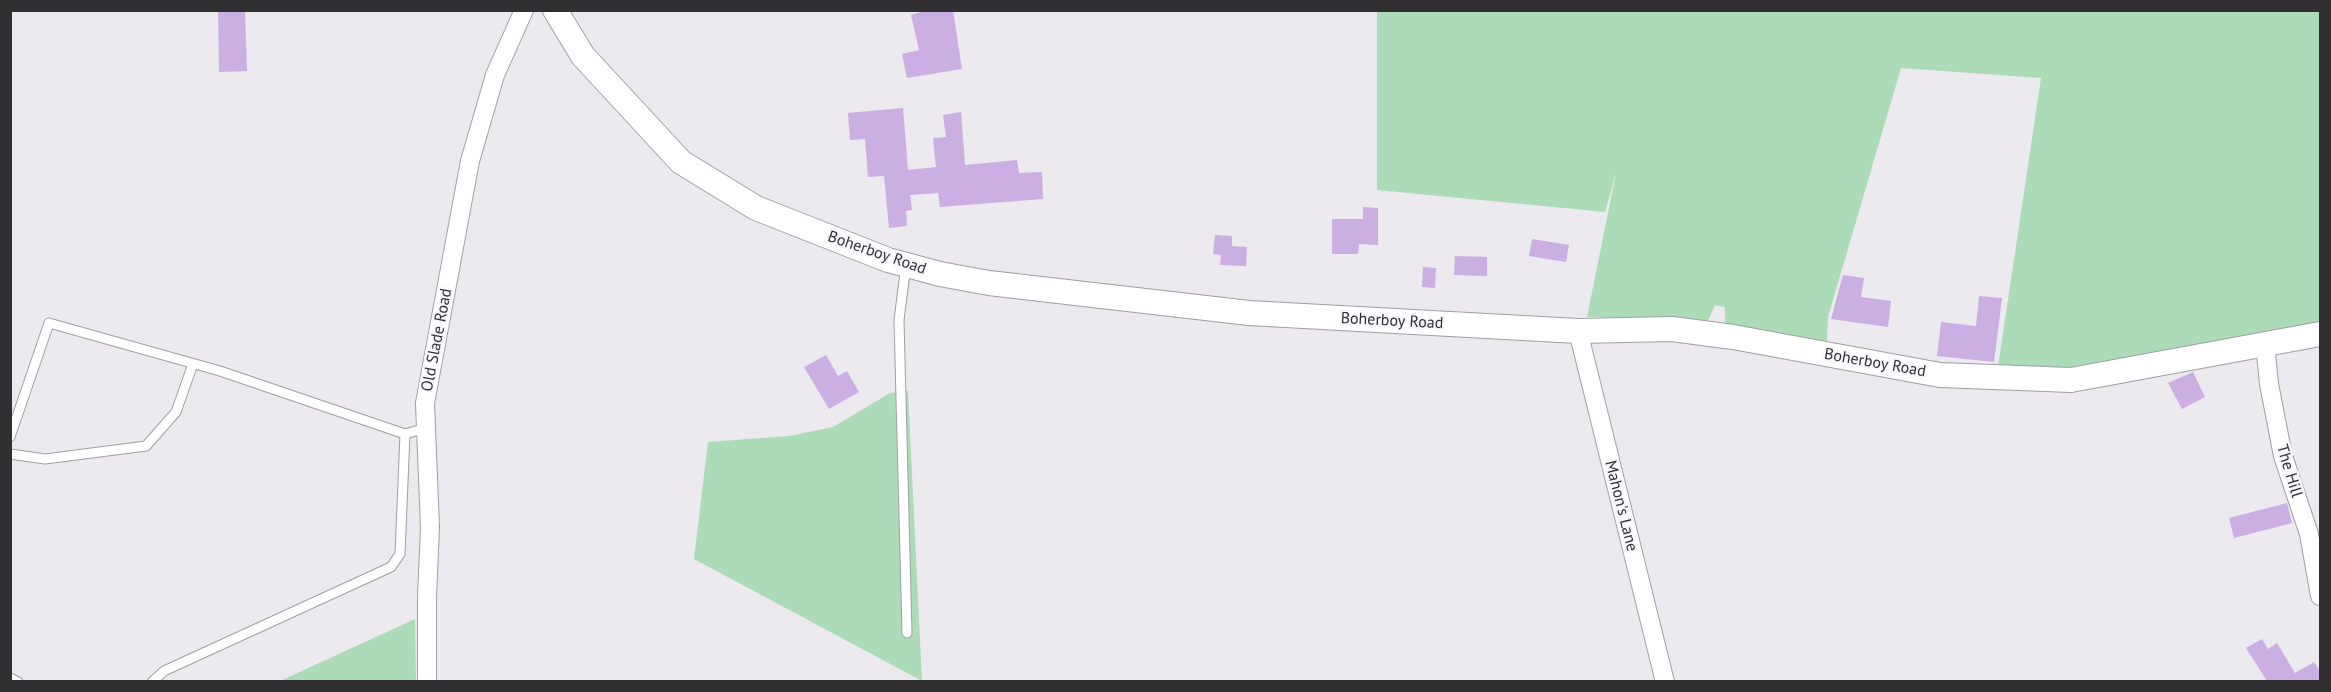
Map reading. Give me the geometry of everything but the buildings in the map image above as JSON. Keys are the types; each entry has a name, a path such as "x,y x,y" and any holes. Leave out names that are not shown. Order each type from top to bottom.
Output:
{"street":[{"name":"Old Slade Road","path":"427,681 430,528 425,403 470,161 495,75 524,10"},
{"name":"Boherboy Road","path":"555,10 583,56 681,162 756,208 888,260 989,283 1250,313 1578,331 1672,329 1733,337 1940,375 2071,380 2320,334"},
{"name":"Mahon's Lane","path":"1578,331 1665,681"},
{"name":"The Hill","path":"2265,344 2269,384 2283,456 2309,534 2320,596"}],"lane":[{"path":"906,265 899,320 907,633"},
{"path":"10,437 49,323 193,364 405,434 426,428"},
{"path":"10,454 45,459 146,446 176,412 193,364"},
{"path":"152,681 164,671 391,567 400,554 405,434"},
{"path":"10,678 18,681"}],"green space":[{"path":"1377,11 2320,11 2320,325 2073,368 2039,370 1998,367 2041,78 1901,68 1828,317 1827,341 1816,341 1725,323 1725,307 1715,305 1708,321 1684,318 1587,317 1616,173 1605,212 1377,190"},
{"path":"908,391 922,681 694,559 708,442 789,436 833,427 890,393"},
{"path":"415,619 416,681 280,681"}]}
